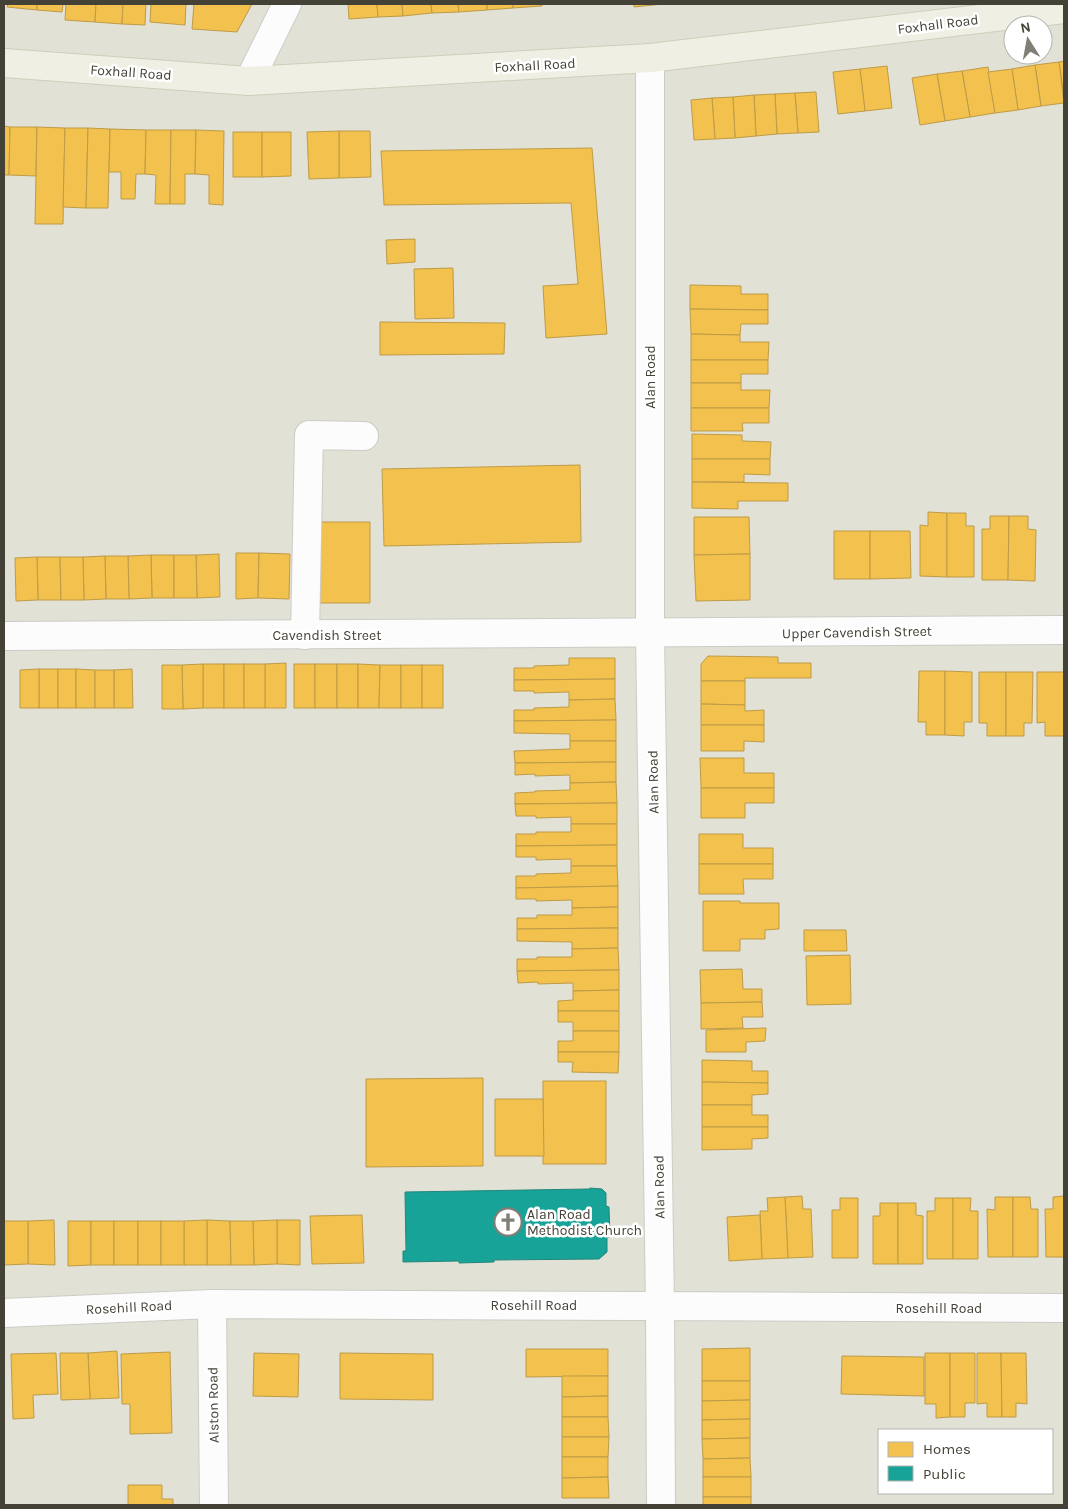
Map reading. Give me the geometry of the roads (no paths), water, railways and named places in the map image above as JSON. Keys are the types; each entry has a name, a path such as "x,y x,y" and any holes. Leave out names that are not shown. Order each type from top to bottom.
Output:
{"main road":[{"name":"Foxhall Road","path":"4,63 249,81 650,58 965,12 1064,9"}],"street":[{"path":"249,81 287,4"},
{"name":"Alan Road","path":"650,58 650,634 660,1306 661,1505"},
{"path":"305,635 309,435 364,436"},
{"name":"Upper Cavendish Street","path":"650,634 1064,630"},
{"name":"Cavendish Street","path":"4,636 650,634"},
{"name":"Rosehill Road","path":"4,1313 212,1304 1064,1308"},
{"name":"Alston Road","path":"212,1304 214,1505"}],"place":[{"name":"Alan Road Methodist Church","path":"508,1222"}]}
